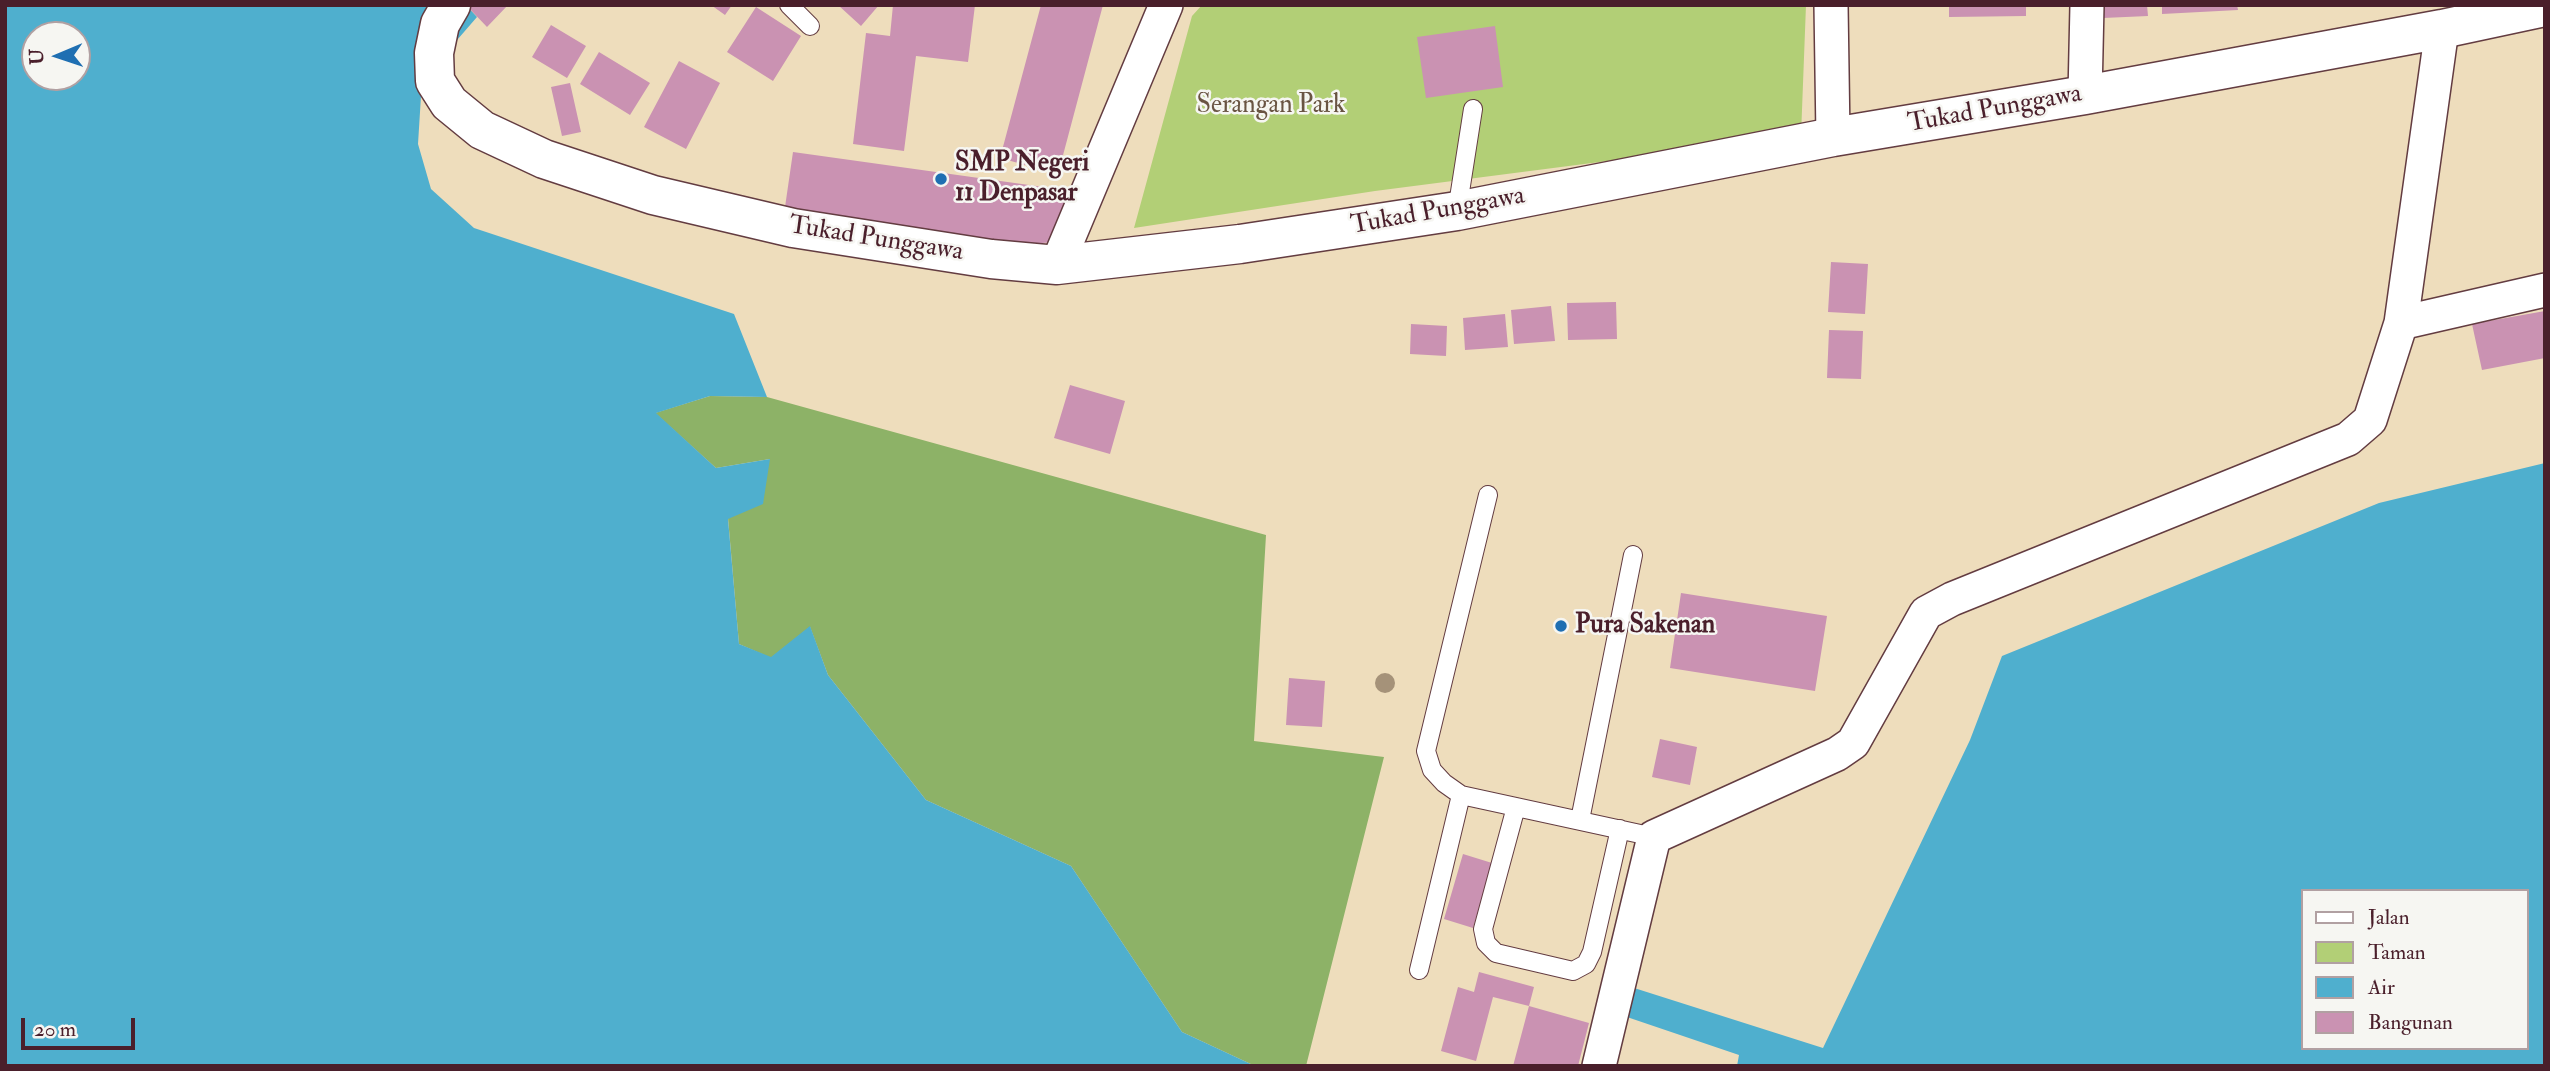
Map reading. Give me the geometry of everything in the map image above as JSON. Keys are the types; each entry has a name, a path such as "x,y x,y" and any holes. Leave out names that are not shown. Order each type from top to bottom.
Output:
{"street":[{"name":"Tukad Punggawa","path":"451,5 440,24 435,53 435,81 449,103 482,130 544,159 653,195 793,228 991,259 1057,264 1240,244 1457,211 1833,137 2085,95 2442,29 2527,8"},
{"path":"1057,264 1166,5"},
{"path":"1831,5 1833,137"},
{"path":"2085,95 2087,5"},
{"path":"1599,1066 1654,837 1837,754 1853,743 1926,613 1952,599 2348,439 2370,421 2401,323 2442,29"},
{"path":"2401,323 2545,290"}],"lane":[{"path":"789,5 810,26"},
{"path":"1457,211 1473,109"},
{"path":"1488,495 1426,751 1432,770 1461,795 1654,837"},
{"path":"1580,820 1633,555"},
{"path":"1419,970 1461,795"},
{"path":"1516,807 1483,929 1486,943 1496,953 1573,971 1586,964 1592,952 1620,829"}],"green space":[{"name":"Serangan Park","path":"1202,5 1806,5 1801,136 1375,191 1134,228 1192,16"},
{"path":"710,396 767,397 1266,535 1254,741 1384,757 1306,1066 1255,1066 1182,1032 1071,866 926,800 828,675 810,627 771,658 739,644 728,518 770,459 716,468 655,413"}],"water":[{"path":"5,5 466,5 477,17 438,62 421,96 418,144 431,189 474,228 734,314 767,397 710,396 656,413 716,468 770,459 763,504 728,519 739,644 771,657 810,626 828,675 926,800 1071,866 1182,1032 1255,1066 5,1066"},
{"path":"2545,463 2545,1066 1737,1066 1739,1055 1624,1016 1631,987 1823,1048 1970,740 2002,656 2379,503"}],"building":[{"path":"466,5 508,5 487,27"},
{"path":"711,5 732,5 725,15"},
{"path":"838,5 879,5 861,26"},
{"path":"893,5 975,5 968,62 916,56 904,151 853,144 866,33 890,36"},
{"path":"1041,5 1103,5 1058,174 1000,158"},
{"path":"1949,5 2026,5 2026,16 1949,17"},
{"path":"2102,5 2147,5 2148,16 2103,18"},
{"path":"2162,5 2237,5 2238,10 2162,14"},
{"path":"756,7 801,36 773,81 727,52"},
{"path":"551,25 586,46 567,78 532,57"},
{"path":"1495,26 1503,87 1426,98 1417,37"},
{"path":"599,52 650,83 630,115 580,84"},
{"path":"679,61 720,83 686,149 644,127"},
{"path":"570,83 581,132 562,136 551,87"},
{"path":"793,152 1079,192 1056,242 1015,245 784,214"},
{"path":"1831,262 1868,264 1865,314 1828,312"},
{"path":"1616,302 1617,339 1568,340 1567,303"},
{"path":"1551,306 1555,341 1514,344 1511,310"},
{"path":"2545,311 2545,358 2482,370 2472,324"},
{"path":"1505,314 1508,347 1465,350 1463,318"},
{"path":"1411,324 1447,326 1446,356 1410,354"},
{"path":"1829,330 1863,331 1861,379 1827,378"},
{"path":"1070,385 1125,401 1110,454 1054,438"},
{"path":"1681,593 1827,616 1815,691 1670,668"},
{"path":"1289,678 1325,681 1322,727 1286,725"},
{"path":"1660,739 1697,747 1690,785 1652,777"},
{"path":"1463,854 1492,863 1473,928 1444,919"},
{"path":"1479,972 1534,987 1529,1006 1493,997 1476,1061 1441,1051 1458,987 1474,992"},
{"path":"1529,1006 1589,1023 1578,1066 1513,1066"}],"place":[{"name":"SMP Negeri 11 Denpasar","path":"941,179"},
{"name":"Pura Sakenan","path":"1561,626"}]}
